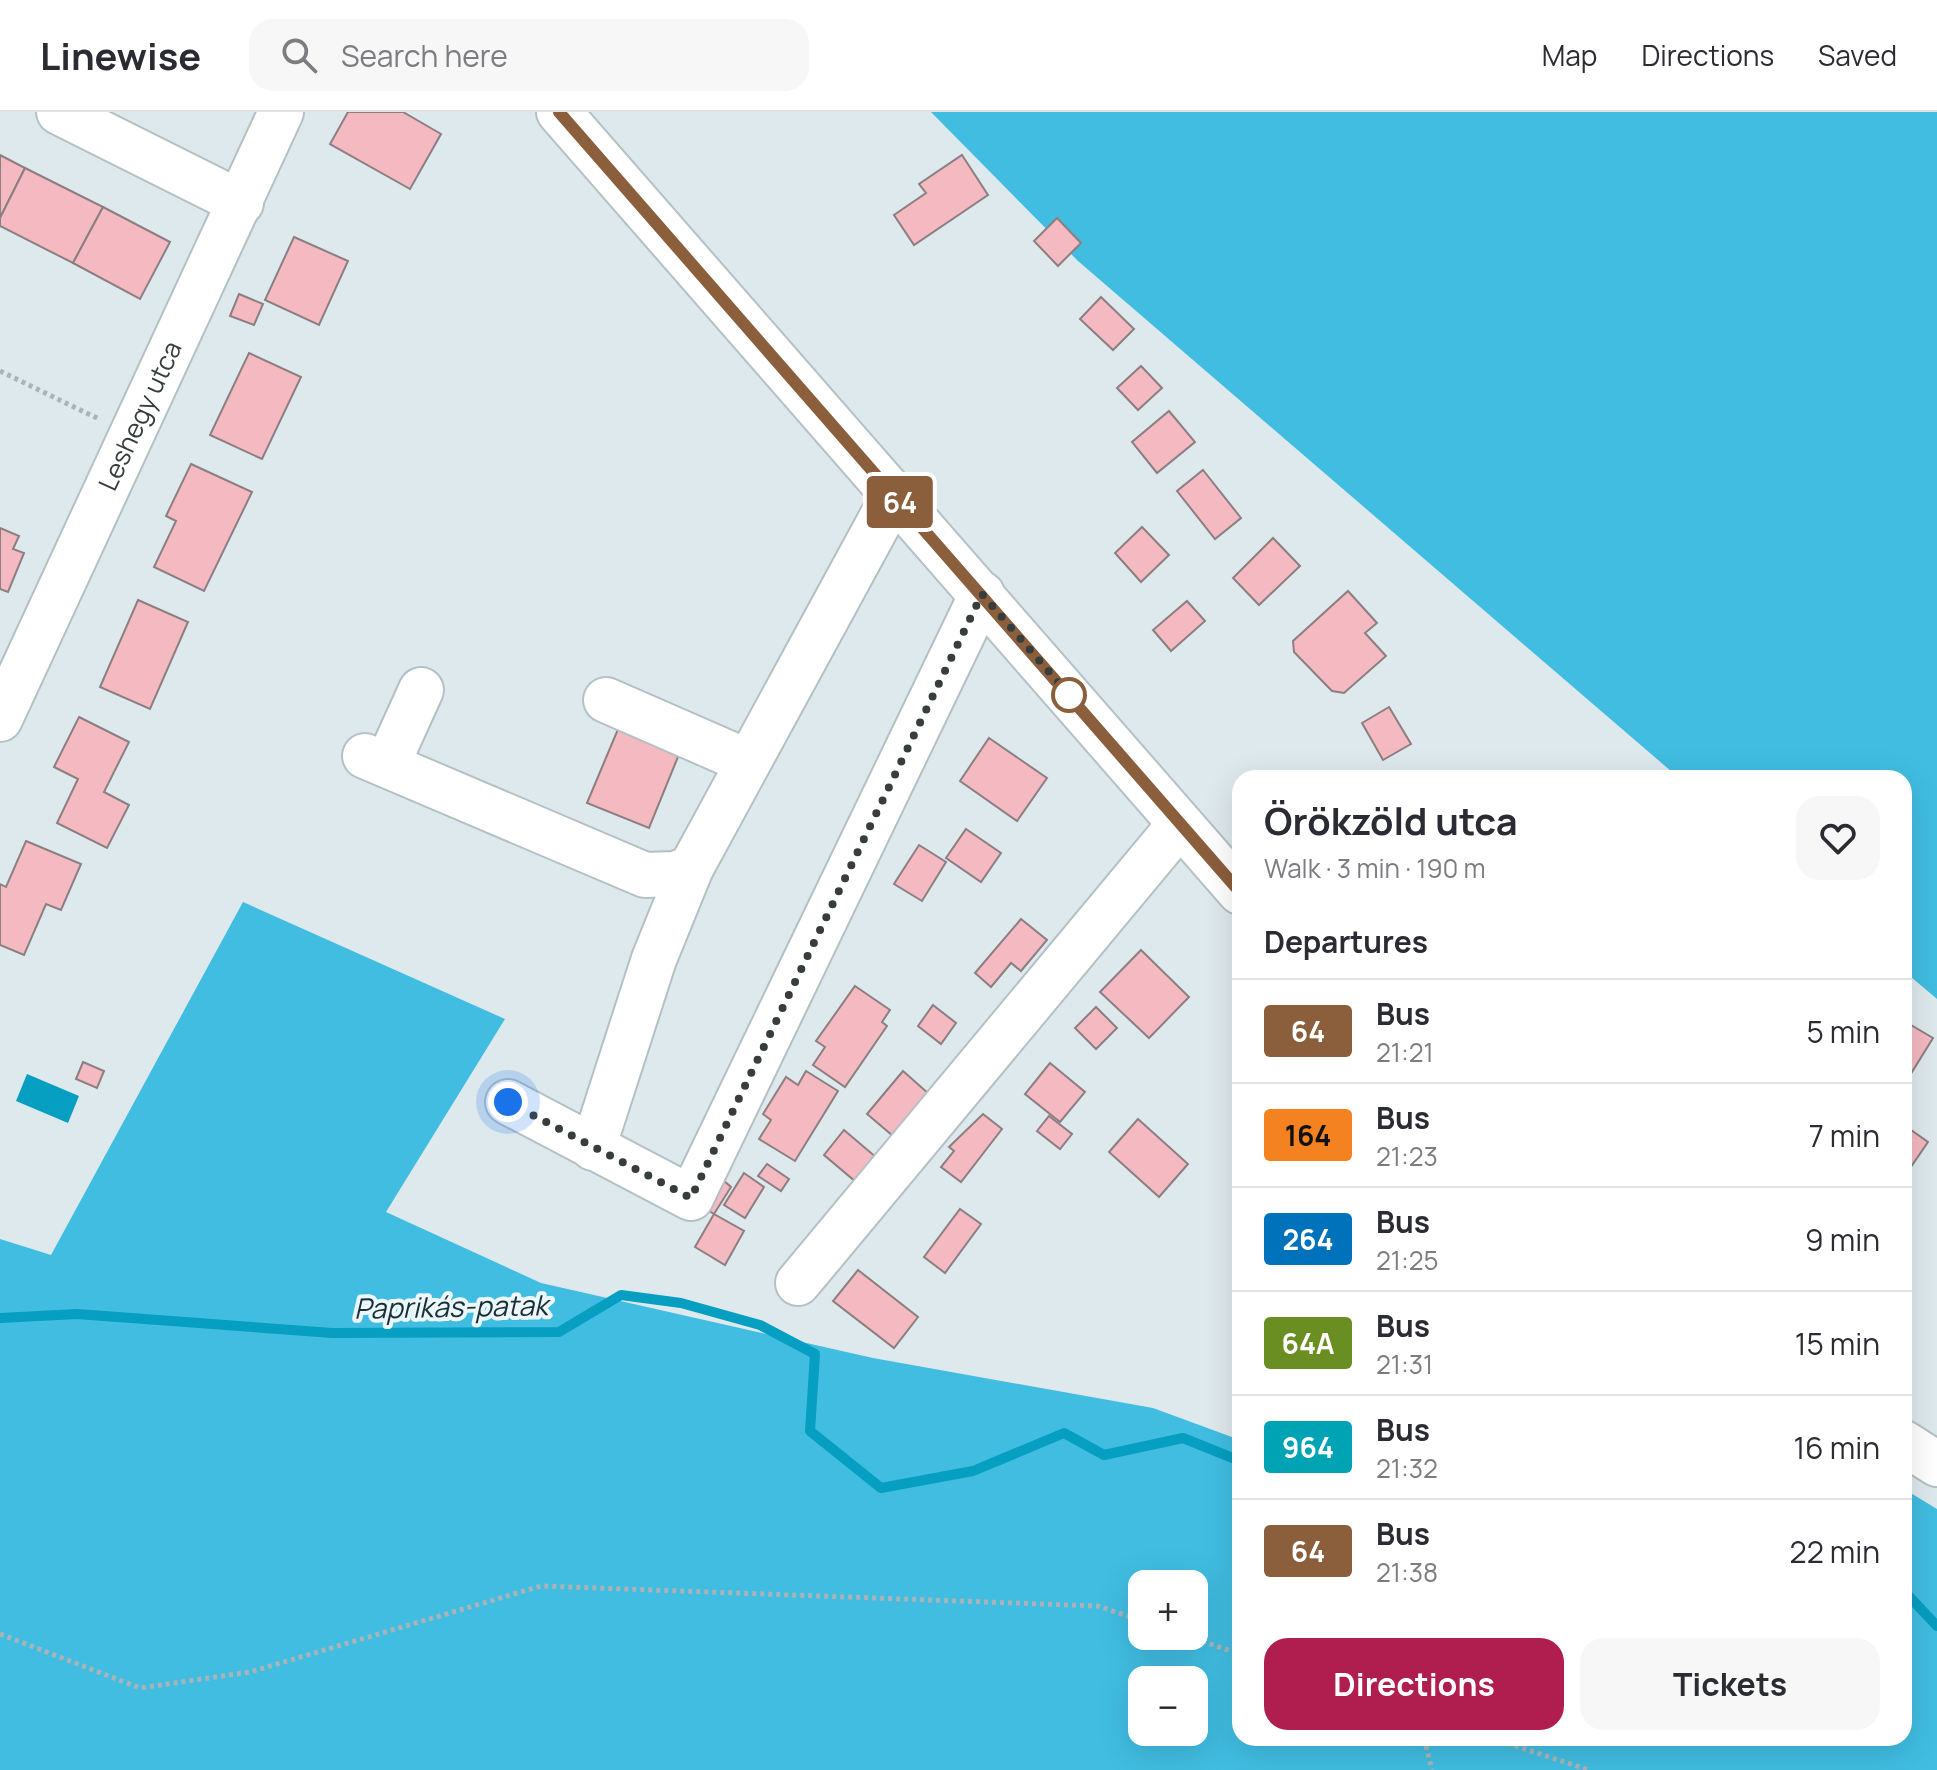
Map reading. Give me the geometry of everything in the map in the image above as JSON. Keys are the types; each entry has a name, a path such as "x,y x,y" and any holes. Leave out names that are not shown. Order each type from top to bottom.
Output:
{"main road":[{"path":"59,112 241,203"},
{"name":"Leshegy utca","path":"0,719 11,664 132,436 281,112"},
{"path":"559,112 1232,883"},
{"path":"593,1148 654,959 691,868 894,495"},
{"path":"508,1102 691,1198 982,594"},
{"path":"421,690 376,761 645,875 675,874 691,868"},
{"path":"606,700 748,762"},
{"path":"798,1283 1180,824"},
{"path":"1912,1448 1937,1464"}],"path":[{"path":"0,371 132,436"},
{"path":"0,1634 140,1688 250,1672 541,1586 1098,1606 1128,1616"},
{"path":"1208,1643 1232,1651"},
{"path":"1426,1746 1432,1770"},
{"path":"1516,1746 1589,1770"}],"shaded area":[{"path":"931,112 1937,112 1937,999 1912,978 1912,770 1670,770 1078,261"},
{"path":"243,902 505,1019 386,1212 541,1283 873,1358 1153,1408 1232,1437 1232,1746 1912,1746 1912,1494 1937,1509 1937,1770 0,1770 0,1239 51,1255"},
{"path":"27,1074 79,1096 68,1123 16,1101"}],"building":[{"path":"348,112 403,112 441,134 410,189 330,144"},
{"path":"0,155 25,168 0,218"},
{"path":"962,155 988,195 914,245 894,215 926,193 919,184"},
{"path":"25,168 103,207 73,263 0,226 0,218"},
{"path":"103,207 170,242 140,299 73,263"},
{"path":"1057,218 1081,243 1058,266 1034,241"},
{"path":"294,237 348,261 319,325 265,300"},
{"path":"239,294 263,304 254,325 230,316"},
{"path":"1101,297 1134,329 1113,350 1080,319"},
{"path":"249,353 301,377 262,459 210,435"},
{"path":"1141,366 1162,388 1138,410 1117,388"},
{"path":"1169,411 1195,442 1157,473 1132,442"},
{"path":"191,464 252,492 204,591 154,567 176,521 166,516"},
{"path":"1203,470 1241,518 1215,539 1177,491"},
{"path":"1142,527 1169,555 1141,582 1115,553"},
{"path":"0,528 19,536 13,549 24,553 8,592 0,589"},
{"path":"1273,538 1300,566 1259,605 1233,578"},
{"path":"1348,591 1377,623 1365,633 1386,656 1344,693 1332,691 1294,652 1293,641"},
{"path":"138,600 188,622 150,709 100,687"},
{"path":"1187,601 1205,621 1171,651 1153,630"},
{"path":"1389,707 1411,744 1383,760 1362,723"},
{"path":"79,717 129,742 104,792 129,805 107,848 57,823 78,779 54,767"},
{"path":"621,722 682,747 649,828 587,803"},
{"path":"989,738 1047,778 1017,821 960,781"},
{"path":"966,829 1001,853 981,882 946,858"},
{"path":"26,841 81,864 61,910 46,904 24,955 0,945 0,884 6,887"},
{"path":"919,845 946,862 922,901 894,884"},
{"path":"1021,919 1047,940 1021,971 1011,963 991,987 975,973"},
{"path":"1141,950 1189,997 1149,1038 1100,992"},
{"path":"855,986 890,1010 882,1022 887,1026 845,1087 813,1065 825,1047 816,1041"},
{"path":"933,1005 956,1023 941,1044 918,1026"},
{"path":"1096,1007 1117,1028 1096,1049 1075,1028"},
{"path":"1912,1026 1933,1038 1912,1072"},
{"path":"83,1062 104,1071 97,1088 76,1079"},
{"path":"1050,1063 1085,1092 1060,1122 1025,1094"},
{"path":"806,1071 838,1091 795,1161 759,1139 771,1120 763,1114 786,1077 798,1085"},
{"path":"903,1071 929,1094 893,1136 867,1114"},
{"path":"983,1114 1002,1129 961,1182 941,1167 954,1151 949,1147"},
{"path":"1049,1116 1072,1134 1060,1149 1037,1131"},
{"path":"1138,1119 1188,1164 1159,1197 1109,1152"},
{"path":"844,1130 877,1158 856,1182 824,1155"},
{"path":"1912,1131 1928,1142 1912,1165"},
{"path":"767,1164 789,1179 781,1191 758,1176"},
{"path":"744,1173 764,1187 745,1218 724,1205"},
{"path":"723,1180 731,1187 714,1214 693,1201"},
{"path":"960,1209 981,1224 945,1273 924,1257"},
{"path":"714,1214 744,1231 725,1265 695,1247"},
{"path":"858,1270 918,1317 894,1348 833,1301"}],"waterway":[{"name":"Paprikás-patak","path":"0,1318 77,1314 332,1333 559,1332 621,1295 681,1303 760,1325 815,1354 810,1431 881,1488 973,1471 1064,1433 1104,1455 1183,1438 1232,1458"},
{"name":"Paprikás-patak","path":"1912,1599 1937,1626"}],"bus line":[{"name":"64","path":"559,112 1232,883"}],"route":[{"path":"508,1102 691,1198 982,594 1069,695"}]}
